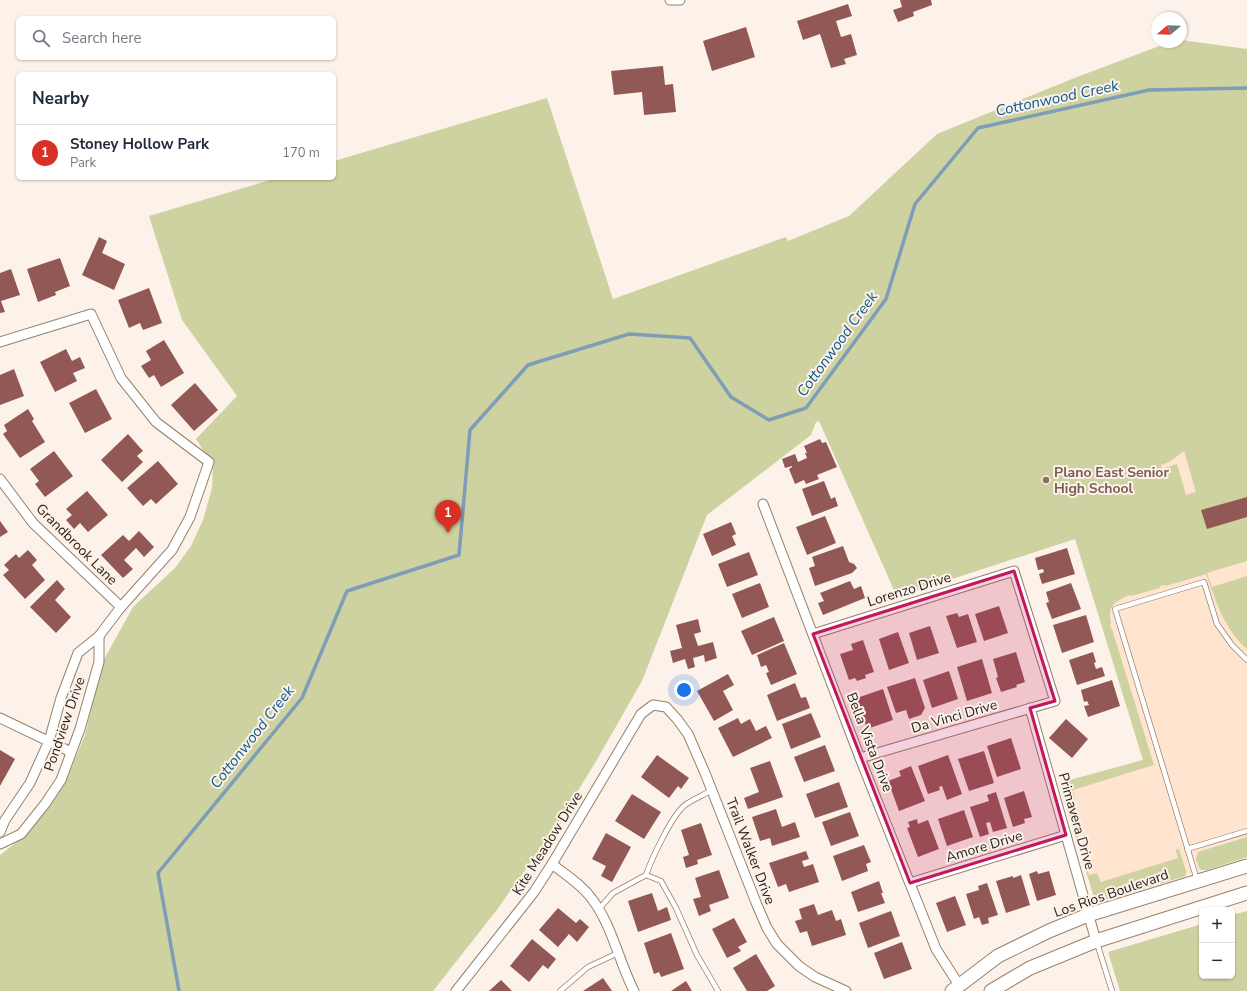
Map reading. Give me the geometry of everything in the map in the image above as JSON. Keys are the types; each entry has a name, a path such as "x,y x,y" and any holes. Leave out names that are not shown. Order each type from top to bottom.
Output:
{"main road":[{"name":"Los Rios Boulevard","path":"956,988 998,956 1049,931 1088,915 1247,866"},
{"path":"991,991 1030,968 1096,941 1247,893"}],"street":[{"path":"670,0 680,0"},
{"name":"Pondview Drive","path":"0,342 91,314 121,378 156,422 210,462 190,517 172,550 121,607 99,636 78,653 61,698 49,741 30,783 5,820 0,832"},
{"name":"Grandbrook Lane","path":"0,480 33,523 121,607"},
{"name":"Bella Vista Drive","path":"764,504 860,758 936,950 956,988"},
{"name":"Lorenzo Drive","path":"813,634 1014,572 1055,701"},
{"name":"Pondview Drive","path":"0,844 21,834 46,804 61,780 80,729 99,662 99,636"},
{"name":"Da Vinci Drive","path":"860,758 1055,701"},
{"name":"Trail Walker Drive","path":"653,705 666,707 688,734 767,928 777,944 799,966 815,977 834,988 846,991"},
{"name":"Kite Meadow Drive","path":"456,991 534,892 641,714 653,705"},
{"name":"Primavera Drive","path":"1030,708 1096,941"},
{"path":"0,718 71,752"},
{"name":"Amore Drive","path":"910,883 1066,836"},
{"path":"552,864 582,888 599,909 634,991"}],"lane":[{"path":"1197,882 1115,609 1204,582 1218,624 1232,646 1247,660"},
{"path":"599,909 613,892 646,875 653,857 676,815 685,805 712,790"},
{"path":"1187,849 1247,831"},
{"path":"646,875 661,881 676,908 697,955 718,991"},
{"path":"1096,941 1112,991"},
{"path":"560,991 588,967 618,953"}],"highlighted area":[{"path":"1014,571 1055,701 1030,708 1066,835 910,883 813,634"}],"shaded area":[{"path":"1247,134 1247,856 1095,902 1059,783 1143,760 1075,539 897,597"}],"green space":[{"path":"1187,41 1247,49 1247,497 1202,510 1247,517 1247,561 1207,573 1212,587 1247,576 1247,649 1232,633 1227,624 1217,604 1206,574 1124,597 1116,602 1110,611 1111,629 1154,765 1073,790 1075,798 1067,802 1089,875 1097,873 1101,882 1178,858 1176,851 1179,849 1186,871 1186,876 1103,901 1093,894 1059,783 1143,760 1075,539 897,597 819,421 816,422 811,435 707,515 642,681 595,763 553,831 496,911 433,991 0,991 0,855 22,838 47,810 68,776 85,735 102,663 133,607 175,568 191,546 203,520 212,488 213,466 196,439 237,396 182,320 149,216 270,180 336,180 336,160 547,98 613,299 786,237 788,241 849,216 937,134 1077,77 1154,48 1187,48","holes":["1184,451 1196,492 1186,495 1177,464 1162,469 1161,465 1169,462"]},
{"path":"1247,837 1247,857 1207,870 1200,870 1196,859 1198,852"},
{"path":"1247,911 1247,991 1120,991 1108,952 1199,925 1199,979 1235,979 1235,914"}],"building":[{"path":"900,0 931,0 932,5 913,12 914,16 898,22 893,10 902,7"},
{"path":"848,4 852,16 836,21 841,37 851,34 857,55 844,59 846,64 831,68 820,34 803,40 797,21"},
{"path":"746,27 755,57 712,71 703,41"},
{"path":"663,66 665,85 673,84 676,112 644,115 642,92 614,95 611,71"},
{"path":"99,237 107,241 102,253 125,264 114,290 82,275"},
{"path":"60,258 70,286 55,292 56,295 38,302 27,269"},
{"path":"11,269 20,295 1,301 5,312 0,313 0,273"},
{"path":"149,288 162,323 143,330 140,323 129,328 118,300"},
{"path":"164,340 184,373 161,387 154,375 149,378 141,366 151,360 146,351"},
{"path":"66,349 72,361 80,357 85,368 73,373 77,381 55,392 40,362"},
{"path":"14,369 24,396 0,405 0,375"},
{"path":"195,383 218,410 194,431 171,405"},
{"path":"96,389 112,419 85,433 69,403"},
{"path":"28,409 34,419 32,421 45,442 20,458 3,434 7,431 4,425"},
{"path":"128,434 143,451 137,456 143,462 122,482 101,460"},
{"path":"820,439 822,443 826,442 837,467 817,475 819,479 806,484 804,480 795,484 789,469 792,466 785,468 782,459 795,454 798,462 807,458 805,453 807,453 804,446"},
{"path":"54,451 73,476 45,497 35,484 39,481 30,469"},
{"path":"158,461 178,484 156,504 151,499 143,506 127,488"},
{"path":"824,481 831,499 835,497 838,506 812,516 802,489"},
{"path":"87,491 108,515 88,532 80,523 74,529 66,520 72,515 66,509"},
{"path":"1247,497 1247,517 1207,529 1201,510"},
{"path":"825,516 836,543 807,555 796,527"},
{"path":"0,521 8,532 0,537"},
{"path":"731,522 736,534 732,536 736,545 712,556 703,534"},
{"path":"139,531 154,547 144,557 136,548 124,560 133,569 123,578 101,555 123,535 129,541"},
{"path":"843,546 849,562 854,564 857,568 852,573 815,586 809,568 815,566 812,557"},
{"path":"1067,548 1075,574 1042,584 1039,574 1044,572 1043,569 1038,570 1035,558"},
{"path":"28,550 37,560 32,565 45,580 25,599 3,575 9,570 4,565 16,554 19,558"},
{"path":"749,552 758,575 727,587 718,564"},
{"path":"57,580 65,589 55,600 71,617 56,633 30,607"},
{"path":"850,581 854,589 861,586 865,598 823,615 818,603 824,601 820,593"},
{"path":"760,583 769,607 742,618 732,594"},
{"path":"1071,583 1081,609 1052,619 1046,603 1049,602 1046,592"},
{"path":"999,606 1008,633 984,641 975,614"},
{"path":"957,613 959,617 968,614 977,642 957,648 946,616"},
{"path":"1086,615 1094,642 1062,653 1053,625"},
{"path":"774,617 784,641 752,655 741,631"},
{"path":"698,619 701,632 694,634 698,646 713,642 717,658 705,662 704,655 693,658 695,667 688,669 685,659 673,663 670,651 682,648 676,625"},
{"path":"930,626 939,653 917,660 909,633"},
{"path":"898,632 909,663 889,670 879,639"},
{"path":"863,640 874,672 865,675 866,678 857,681 855,678 849,680 840,654 853,650 851,644"},
{"path":"784,643 797,674 771,685 766,673 769,672 766,665 761,667 757,655"},
{"path":"1016,652 1025,682 1016,685 1017,687 1001,692 996,678 998,677 993,659"},
{"path":"1093,652 1096,662 1094,663 1096,669 1102,667 1105,676 1077,685 1069,660"},
{"path":"982,659 992,693 967,701 957,667"},
{"path":"949,671 958,699 932,708 923,680"},
{"path":"728,674 734,685 723,691 733,710 714,721 697,691"},
{"path":"915,678 925,708 921,715 909,719 906,710 896,713 887,687"},
{"path":"1112,680 1120,706 1088,717 1084,706 1089,705 1087,701 1084,702 1081,690"},
{"path":"795,683 801,698 806,697 810,708 777,721 767,695"},
{"path":"883,689 893,720 867,729 857,698"},
{"path":"811,713 821,737 791,749 782,724"},
{"path":"738,718 741,724 750,719 756,731 766,726 772,738 733,757 718,728"},
{"path":"1066,719 1088,739 1072,758 1049,738"},
{"path":"1011,738 1021,769 997,777 987,746"},
{"path":"825,745 835,771 804,782 794,757"},
{"path":"0,750 15,759 0,786"},
{"path":"984,751 994,783 969,791 958,759"},
{"path":"657,755 689,778 681,789 678,786 669,798 641,777"},
{"path":"948,755 962,794 947,800 942,786 939,787 940,790 928,794 918,766"},
{"path":"770,761 783,797 748,809 744,798 759,792 750,768"},
{"path":"911,766 925,801 899,811 888,781 901,776 899,771"},
{"path":"839,782 848,807 815,818 806,794"},
{"path":"1024,791 1032,817 1024,819 1025,823 1013,827 1004,798"},
{"path":"996,792 1007,828 993,832 990,822 986,823 989,834 980,837 970,807 989,801 987,795"},
{"path":"632,794 661,812 644,839 615,821"},
{"path":"776,809 782,827 795,822 800,837 772,846 770,838 760,841 752,817"},
{"path":"964,810 973,837 947,846 938,819"},
{"path":"850,812 859,836 831,846 822,822"},
{"path":"917,819 918,824 928,820 939,849 918,857 907,828 910,827 908,822"},
{"path":"701,823 712,855 697,860 698,864 686,868 683,857 689,855 681,830"},
{"path":"606,833 631,847 612,882 601,876 606,866 592,859"},
{"path":"864,845 871,862 866,864 868,871 842,881 833,856"},
{"path":"806,851 809,859 802,861 804,867 813,864 819,882 789,892 786,884 778,887 769,863"},
{"path":"719,870 729,898 709,905 711,911 699,916 693,899 701,897 695,878"},
{"path":"1037,871 1038,874 1049,871 1056,895 1037,901 1029,874"},
{"path":"1021,875 1030,905 1006,913 996,881"},
{"path":"879,881 883,893 881,893 885,903 858,912 851,892"},
{"path":"987,883 998,915 988,918 989,923 982,925 979,917 974,919 966,894 979,890 978,886"},
{"path":"652,893 658,911 667,907 671,920 638,932 628,901"},
{"path":"955,896 966,925 947,932 936,903"},
{"path":"814,904 818,915 832,910 836,921 841,919 846,935 812,946 807,931 800,933 795,921 802,919 799,909"},
{"path":"558,908 576,923 580,919 589,927 577,942 569,934 558,947 539,930"},
{"path":"891,911 900,936 868,948 859,923"},
{"path":"734,918 747,942 738,947 741,951 727,958 712,929"},
{"path":"671,933 684,969 661,977 659,972 654,974 644,943"},
{"path":"532,939 556,959 548,969 543,965 529,982 510,966"},
{"path":"902,942 912,969 884,979 874,953"},
{"path":"756,954 775,986 767,991 747,991 733,968"},
{"path":"603,978 612,991 583,991"},
{"path":"501,980 512,991 489,991"},
{"path":"686,981 692,991 671,991"}],"waterway":[{"name":"Cottonwood Creek","path":"179,991 158,873 302,698 347,591 459,555 470,430 528,365 629,334 690,338 731,397 769,420 806,408 886,299 915,204 978,128 1149,90 1247,88"}],"place":[{"name":"Plano East Senior High School","path":"1046,480"},
{"name":"Stoney Hollow Park","path":"448,533"}]}
